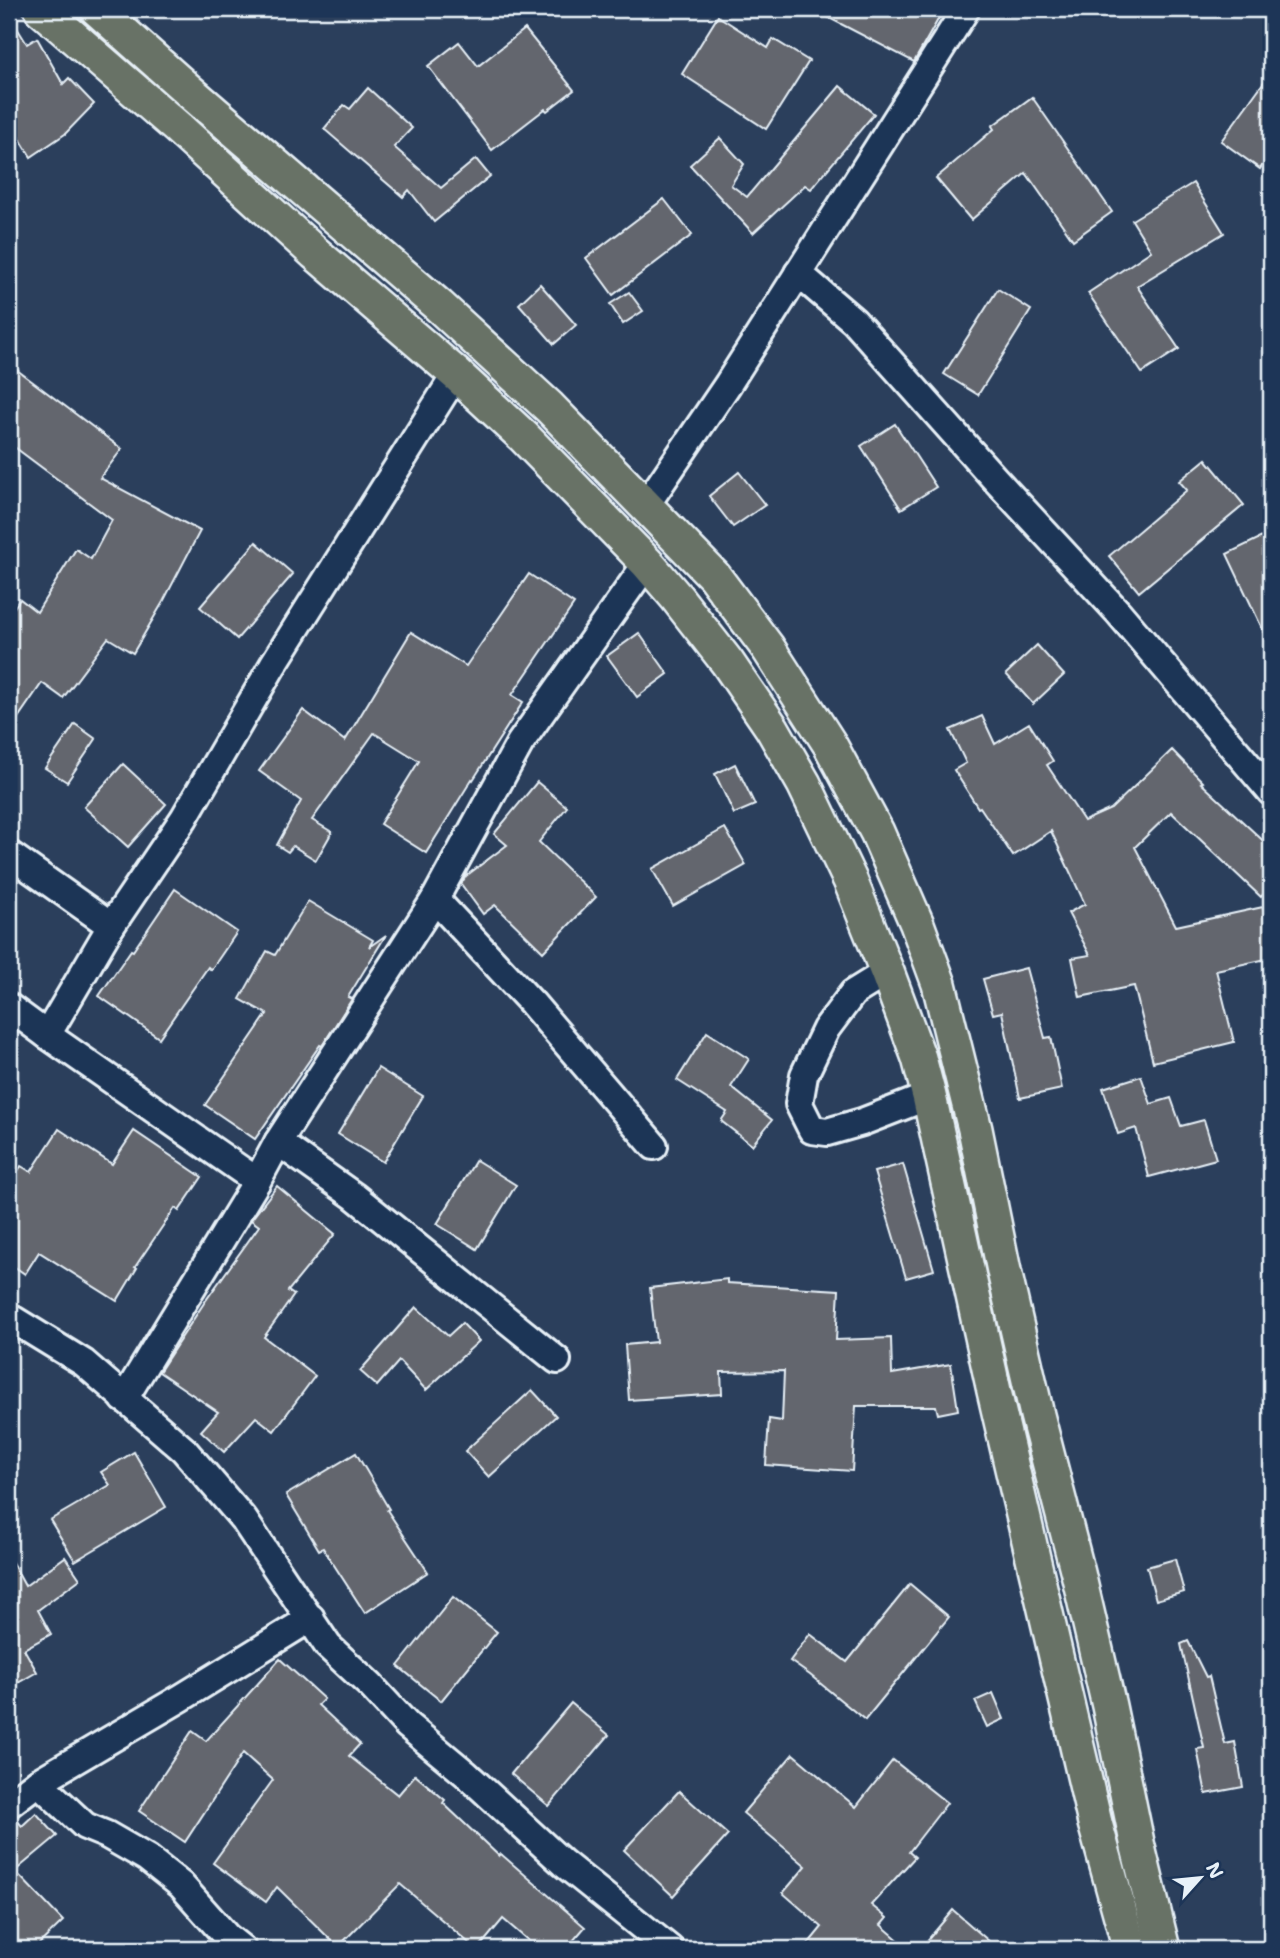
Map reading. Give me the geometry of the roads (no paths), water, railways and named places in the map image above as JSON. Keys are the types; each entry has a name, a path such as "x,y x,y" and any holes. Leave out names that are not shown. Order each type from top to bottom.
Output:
{"main road":[{"path":"41,9 523,436 647,563 677,598 727,662 772,728 804,784 850,880 919,1058 1086,1783 1130,1949"},
{"path":"97,9 439,306 549,407 713,576 768,648 829,743 877,832 918,925 942,996 975,1129 1034,1402 1109,1706 1138,1847 1163,1949"}],"street":[{"path":"646,505 728,384 966,9"},
{"path":"798,273 854,321 1118,612 1271,792"},
{"path":"47,1035 111,926 184,818 273,665 456,374"},
{"path":"124,1399 278,1142 435,899 520,743 647,563"},
{"path":"9,854 111,926"},
{"path":"435,899 532,1003 654,1146"},
{"path":"887,972 853,993 826,1029 804,1075 799,1104 812,1130 827,1132 862,1122 929,1096"},
{"path":"9,1007 257,1181"},
{"path":"278,1142 354,1196 557,1360"},
{"path":"9,1317 84,1363 184,1450 244,1520 328,1646 371,1686 407,1725 466,1774 564,1863 670,1949"},
{"path":"9,1804 38,1782 311,1618"},
{"path":"38,1782 85,1826 107,1835 146,1858 181,1885 227,1937 242,1949"}]}
